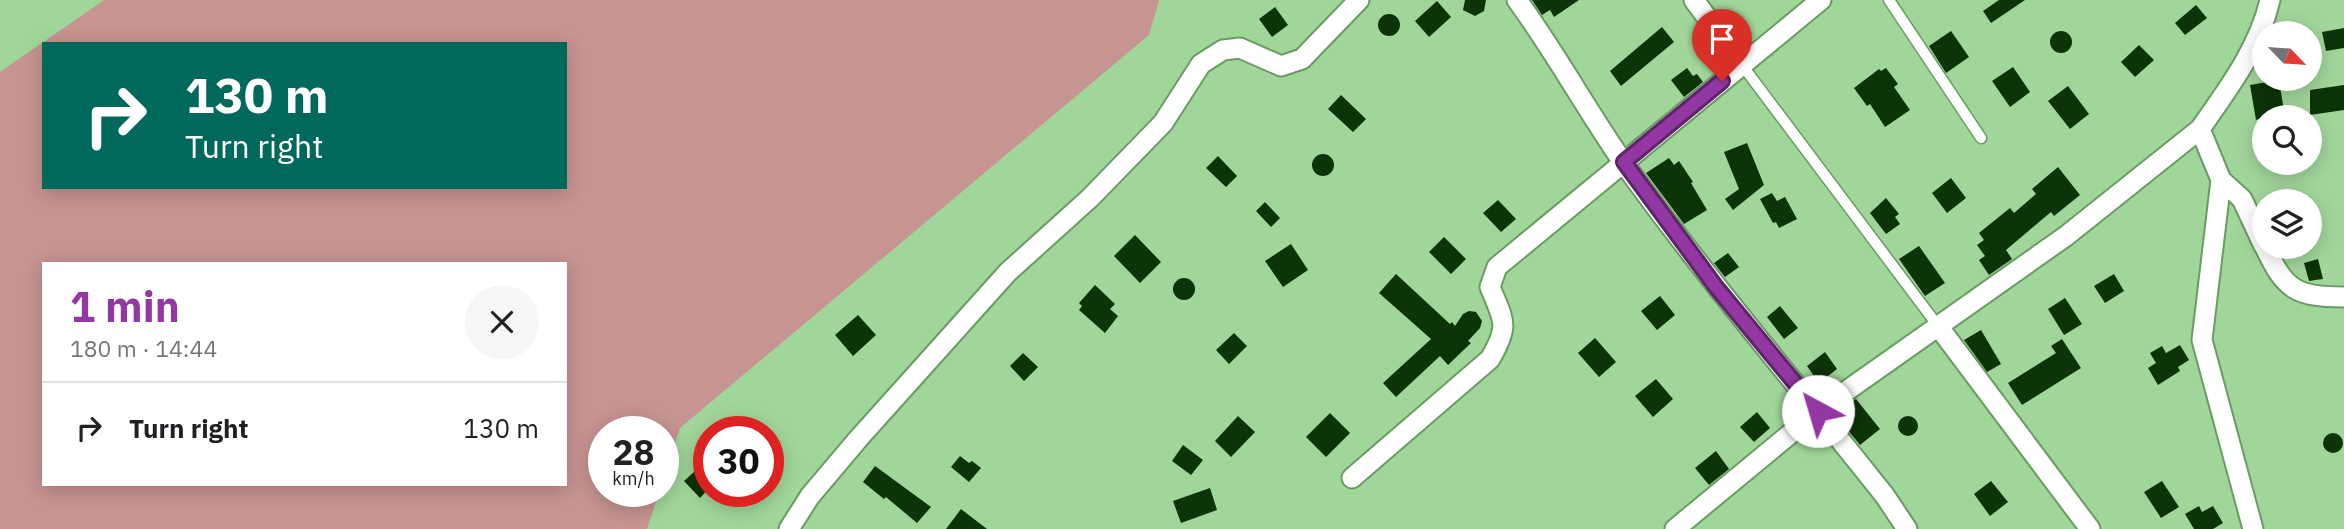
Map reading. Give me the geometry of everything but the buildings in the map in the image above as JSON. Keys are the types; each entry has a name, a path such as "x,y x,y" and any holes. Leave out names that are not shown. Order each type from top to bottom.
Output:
{"street":[{"path":"789,529 810,496 859,438 1008,272 1090,198 1163,123 1201,64 1223,50 1240,48 1281,65 1302,59 1359,0"},
{"path":"1517,0 1624,162 1716,287 1818,411 1908,529"},
{"path":"1694,0 1742,65"},
{"path":"1352,478 1490,359 1502,339 1504,322 1490,288 1497,267 1821,0"},
{"path":"1675,529 1818,411 2066,236 2200,129 2235,79 2264,26 2270,0"},
{"path":"2200,129 2221,180 2242,200 2252,220"},
{"path":"2221,180 2202,340 2253,529"},
{"path":"2271,259 2278,275 2293,289 2324,297 2344,297"},
{"path":"1938,326 2090,529"}],"lane":[{"path":"1889,0 1981,138"},
{"path":"1742,65 1938,326"}],"shaded area":[{"path":"104,0 1159,0 1149,35 693,416 679,431 679,416 588,416 588,507 654,507 647,529 0,529 0,72 42,43 42,189 567,189 567,42 43,42"}],"route":[{"path":"1722,81 1624,162 1716,287 1818,411"}]}
